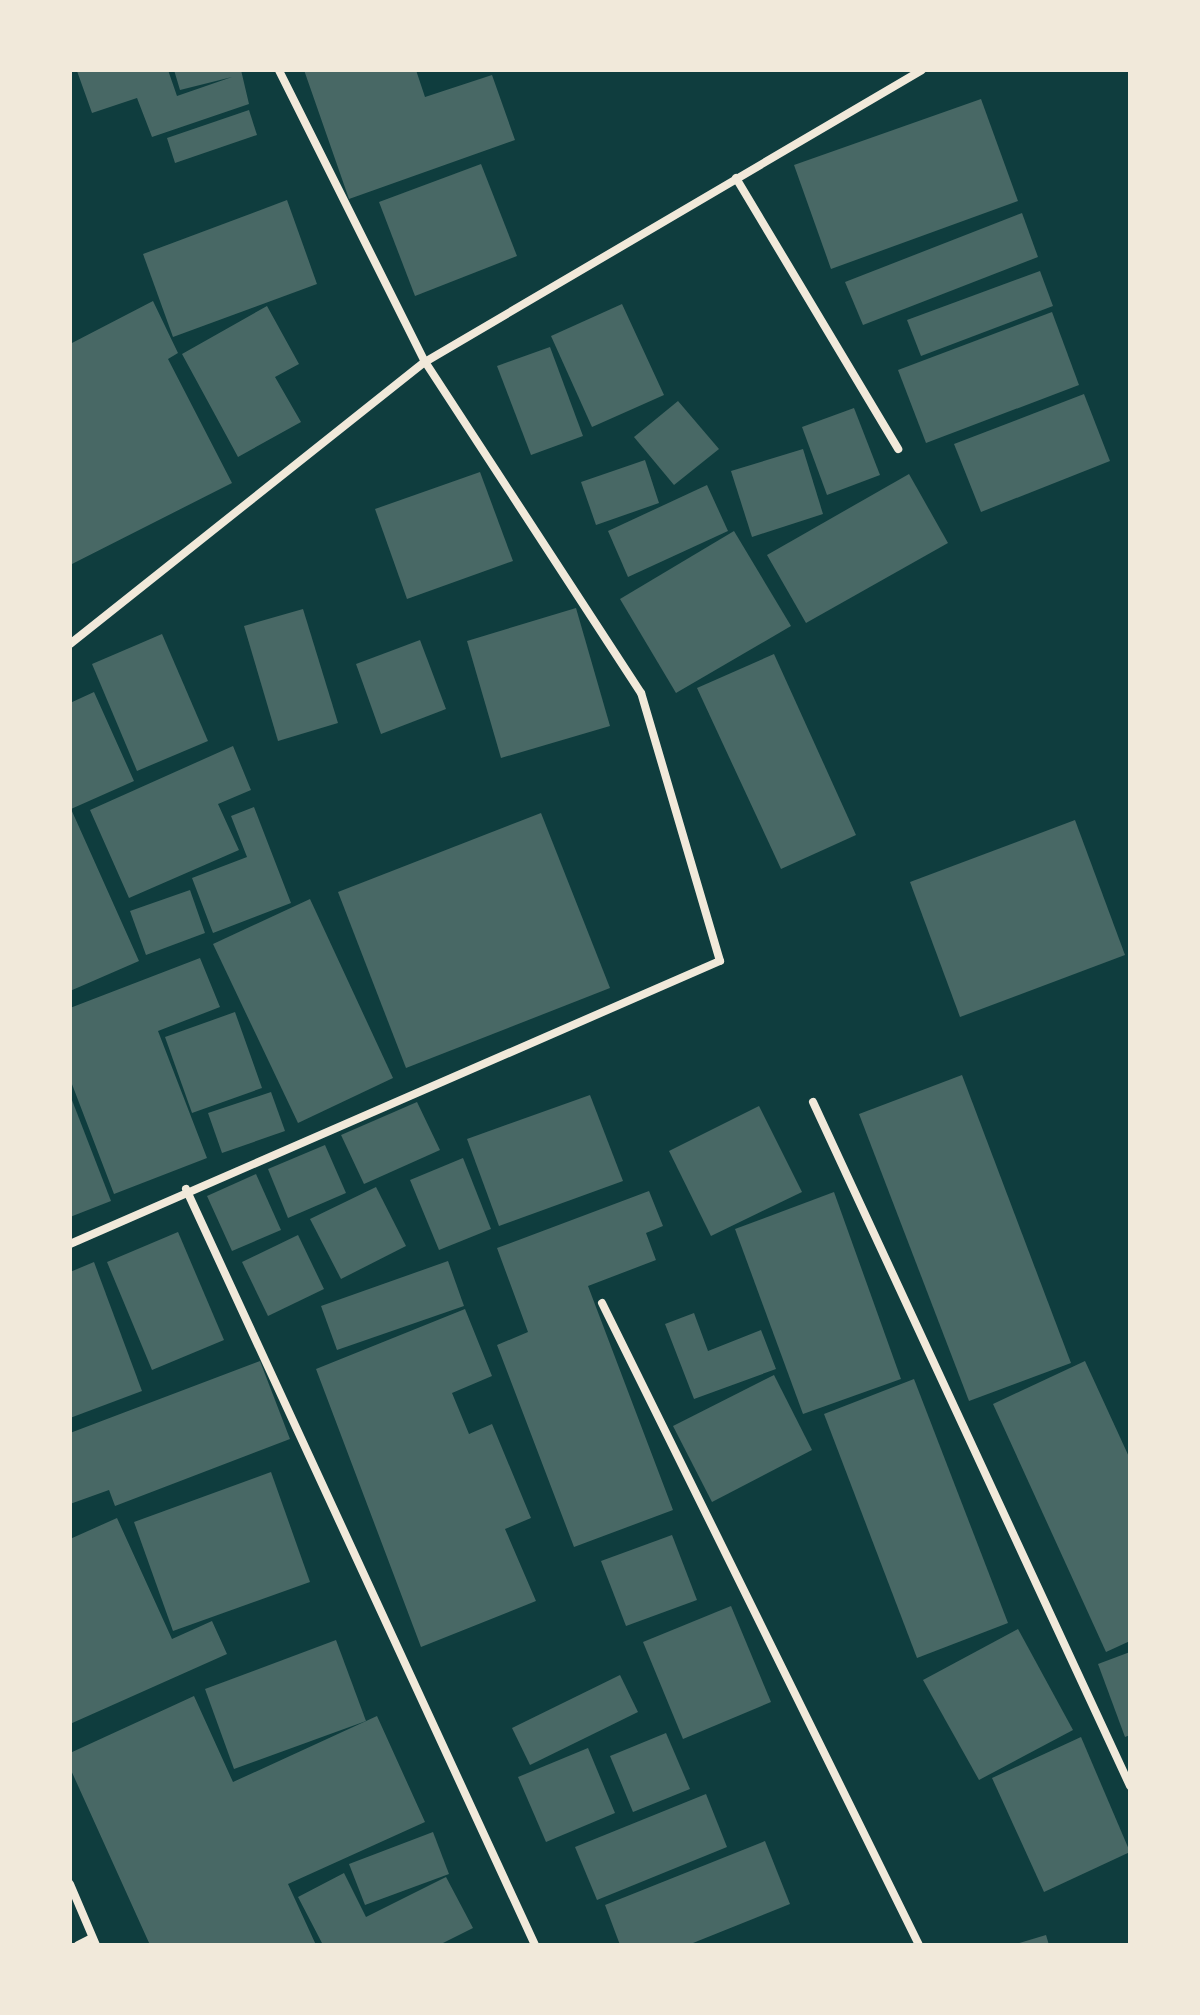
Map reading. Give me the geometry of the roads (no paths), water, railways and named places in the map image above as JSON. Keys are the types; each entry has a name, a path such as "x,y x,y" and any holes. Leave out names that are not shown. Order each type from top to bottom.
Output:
{"street":[{"path":"70,1244 186,1189 720,961 641,693 425,362 279,70"},
{"path":"70,644 425,362 922,70"},
{"path":"736,178 898,449"},
{"path":"813,1102 1130,1786"},
{"path":"186,1189 535,1945"},
{"path":"602,1303 919,1945"},
{"path":"70,1884 94,1941 78,1945"}]}
